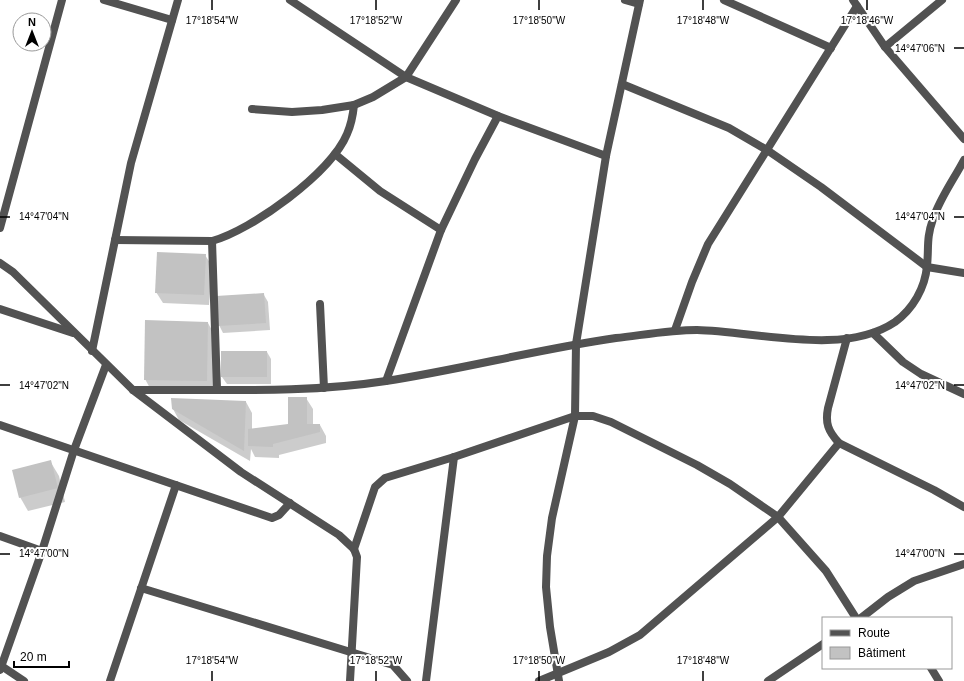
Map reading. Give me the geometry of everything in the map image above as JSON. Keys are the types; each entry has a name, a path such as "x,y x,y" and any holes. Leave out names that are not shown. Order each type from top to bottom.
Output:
{"street":[{"path":"0,228 62,0"},
{"path":"104,0 172,20"},
{"path":"92,351 131,163 178,0"},
{"path":"290,0 406,77 498,116 606,156"},
{"path":"252,108 292,112 322,110 354,105 373,97 406,77 456,0"},
{"path":"558,677 546,587 547,556 552,518 575,416 576,344 606,156 640,2 625,0"},
{"path":"724,0 832,48"},
{"path":"885,47 942,0"},
{"path":"675,330 692,282 708,244 832,48 855,3 885,47 964,139"},
{"path":"622,84 717,123 767,150 821,187 927,267 964,273"},
{"path":"115,240 212,241 227,237 246,227 300,188 335,154 347,136 354,105"},
{"path":"386,381 441,230 475,159 498,116"},
{"path":"335,154 380,191 441,230"},
{"path":"133,390 293,390 324,388 386,381 576,344 675,330 708,330 783,338 847,338 873,333 894,323 908,311 918,299 927,267 926,249 928,233 934,216 964,160"},
{"path":"212,241 217,389"},
{"path":"0,263 13,272 133,390 242,472 339,535 354,549 357,557 350,681"},
{"path":"320,304 324,388"},
{"path":"0,309 75,333"},
{"path":"873,333 903,362 921,374 964,394"},
{"path":"847,338 835,379 826,419 831,434 839,443 934,490 964,507"},
{"path":"24,681 1,667 42,551 74,450 106,365"},
{"path":"354,549 374,487 384,478 454,457 575,416 593,416 611,422 697,465 730,484 778,517 826,571 855,617"},
{"path":"1,428 74,450 272,518 279,515 290,503"},
{"path":"539,681 558,677 640,635 778,517 839,443"},
{"path":"426,681 454,457"},
{"path":"110,681 176,485"},
{"path":"0,536 42,551"},
{"path":"862,617 888,597 914,581 964,564"},
{"path":"142,588 393,665 407,681"},
{"path":"768,681 822,645"},
{"path":"932,669 939,681"}],"building":[{"path":"157,252 206,254 204,295 155,293"},
{"path":"264,293 266,323 218,326 216,296"},
{"path":"145,320 208,322 207,381 144,380"},
{"path":"221,351 267,351 267,377 221,377"},
{"path":"288,397 307,397 307,424 320,424 320,432 273,444 273,447 248,446 248,429 288,424"},
{"path":"171,398 246,401 244,451 172,409"},
{"path":"51,460 58,488 19,498 12,470"}]}
